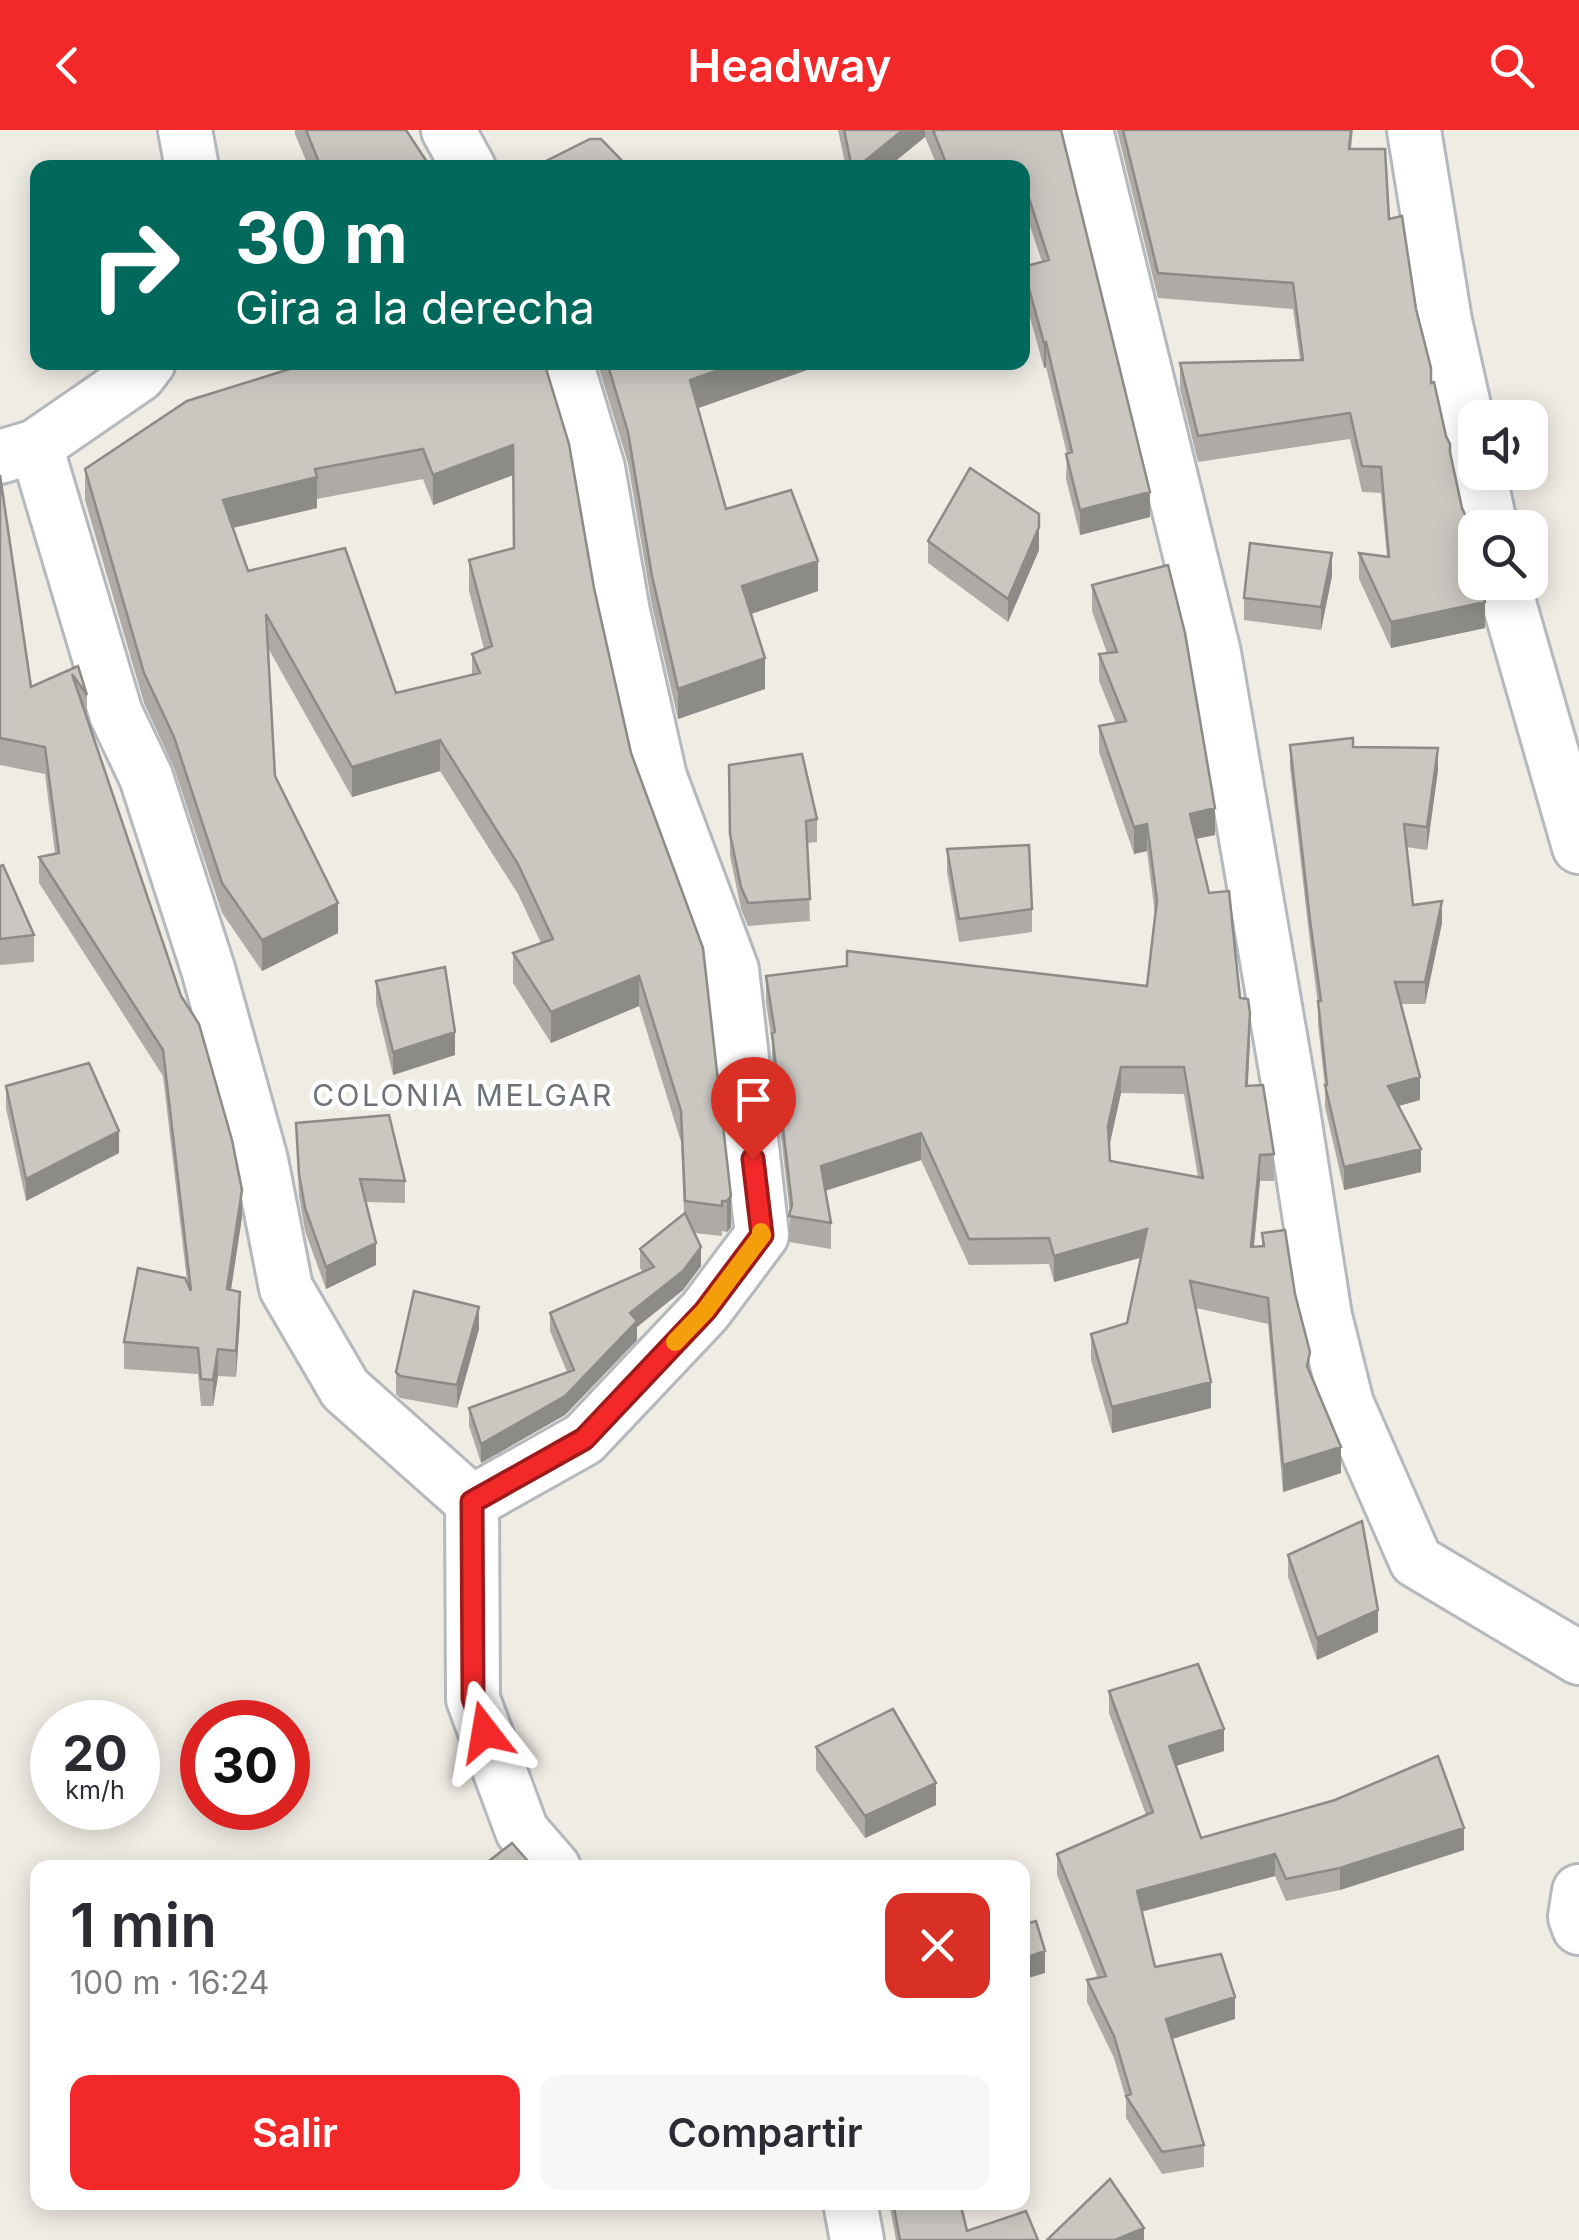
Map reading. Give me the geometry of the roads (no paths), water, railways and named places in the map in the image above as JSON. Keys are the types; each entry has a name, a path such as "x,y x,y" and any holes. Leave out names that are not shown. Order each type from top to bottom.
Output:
{"street":[{"path":"448,130 465,160"},
{"path":"1086,130 1214,653 1325,1316 1347,1404 1416,1561 1579,1658"},
{"path":"1414,130 1445,321 1463,400"},
{"path":"143,370 18,452 116,714 146,777 208,969 261,1160 286,1288 345,1389 472,1502 473,1698 522,1831 547,1860"},
{"path":"472,1502 584,1439 705,1311 762,1235 732,970 660,777 623,612 598,468 568,370"},
{"path":"1508,600 1579,846"}],"district":[{"name":"COLONIA MELGAR","path":"463,1095"}]}
